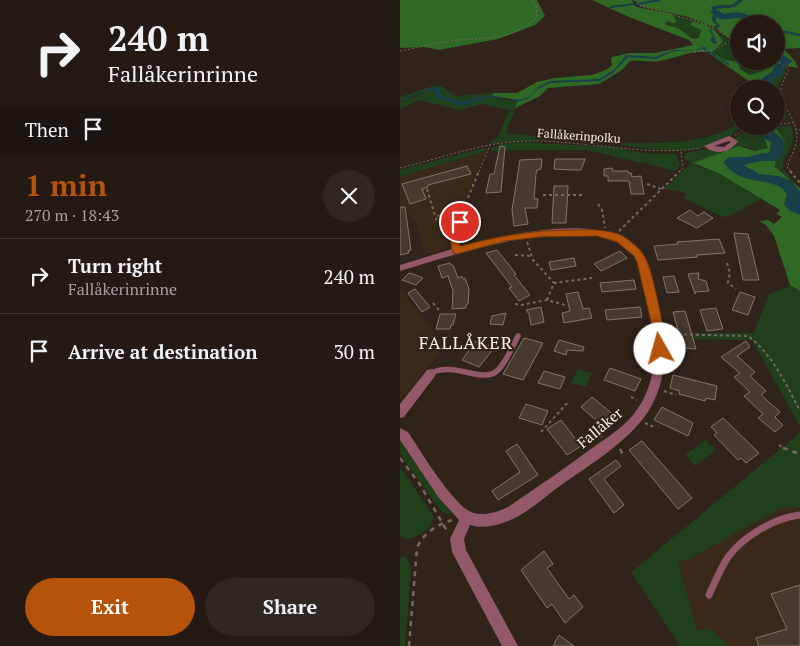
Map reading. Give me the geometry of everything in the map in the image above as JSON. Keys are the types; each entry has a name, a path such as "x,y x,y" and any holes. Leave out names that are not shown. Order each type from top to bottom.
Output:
{"street":[{"path":"709,147 730,139"},
{"path":"457,250 454,242 455,236 469,205"},
{"name":"Fallåker","path":"400,268 457,250 505,238 584,232 609,233 631,247 642,262 661,340 659,370 653,390 640,414 625,431 512,512 488,520 464,521"},
{"path":"400,413 431,373"},
{"path":"400,433 464,521 457,548 510,646"}],"lane":[{"path":"431,373 444,366 476,374 491,375 498,371 518,336"},
{"path":"709,595 732,551 745,539 771,523 800,515"}],"path":[{"path":"400,51 450,41 488,38 522,28 530,24 537,16 536,5 531,0"},
{"path":"634,0 640,6 688,18 715,28 730,40"},
{"path":"694,52 708,51 730,41"},
{"path":"785,66 789,68 789,72 781,83 781,100 793,122 797,137 787,168 800,183"},
{"path":"785,123 793,122"},
{"path":"795,129 800,130"},
{"path":"730,139 735,135"},
{"name":"Fallåkerinpolku","path":"400,168 484,146 525,141 614,146 644,151 681,152 709,147"},
{"path":"598,204 602,210 609,233 634,218 682,168 681,152"},
{"path":"647,184 661,189"},
{"path":"427,189 436,216 436,222"},
{"path":"543,195 583,195"},
{"path":"436,216 459,210"},
{"path":"526,235 528,251 534,262 554,283"},
{"path":"515,255 531,256"},
{"path":"726,263 730,273 728,283 736,289"},
{"path":"554,283 592,278"},
{"path":"547,300 554,283"},
{"path":"515,304 521,305 547,300 565,305"},
{"path":"433,304 439,310"},
{"path":"666,334 748,336 758,341 768,354 800,412"},
{"path":"659,390 676,395"},
{"path":"540,432 569,401"},
{"path":"642,422 656,428"},
{"path":"779,445 784,449 800,454"},
{"path":"618,447 624,457"},
{"path":"400,458 419,483 457,548"},
{"path":"409,646 417,548 424,537 444,523 450,520 464,521"}],"shaded area":[{"path":"486,151 446,249 424,255 418,226 400,203 400,177"},
{"path":"400,288 445,347 400,400"},
{"path":"800,507 800,646 680,646 636,578 689,559 782,508"}],"green space":[{"path":"400,0 537,0 545,16 535,25 498,39 439,50 425,47 400,48"},
{"path":"592,0 632,0 637,7 672,14 677,22 667,21 665,24 679,29 693,38 699,38 701,30 690,25 692,21 702,23 721,37 723,42 712,52 730,61 730,68 707,52 694,52 652,62 630,61 622,70 599,84 548,88 540,96 515,108 518,100 493,96 493,93 517,93 537,82 555,78 592,75 606,70 612,65 612,57 630,53 655,53 693,45 689,40 629,17"},
{"path":"635,0 739,1 729,5 711,7 714,11 712,20 717,25 714,27 688,17 640,6"},
{"path":"743,0 800,0 800,48 785,49 785,15 730,15 730,39 716,28 720,26 716,22 716,8 729,8"},
{"path":"672,14 697,22 692,21 690,25 701,29 699,38 687,36 682,30 665,24 665,22 676,21"},
{"path":"715,29 730,41 730,63 712,52 722,44 720,34"},
{"path":"785,50 795,61 798,68 786,66"},
{"path":"733,70 742,70 749,75 763,70 783,70 772,80 747,80"},
{"path":"741,70 764,70 764,71 749,75"},
{"path":"781,70 785,70 786,73 781,80 771,80"},
{"path":"433,86 441,86 456,96 493,93 493,96 462,102 444,97 440,94 442,90 431,88 400,102 400,97"},
{"path":"429,90 436,91 436,97 461,105 488,97 518,102 506,133 627,143 660,143 691,140 718,134 730,128 731,135 719,143 705,147 676,150 546,141 489,144 498,137 509,110 482,104 459,110 419,100 400,109 400,103"},
{"path":"789,125 791,127 793,140 783,163 783,169 799,186 775,167 775,160 785,141 780,135 785,135 785,126"},
{"path":"740,135 763,135 768,148 755,150 741,146 727,150 694,165 720,174 761,199 730,216 723,217 684,198 686,195 684,192 663,189 688,166 690,162 685,160 684,155 686,153 711,148 714,150 732,147 732,140"},
{"path":"763,135 781,135 785,141 776,160 775,167 800,188 800,291 790,285 774,236 766,225 759,221 768,220 774,224 782,217 776,214 780,210 720,174 693,163 739,146 755,151 768,148"},
{"path":"522,142 611,147 644,153 676,154 680,165 676,171 588,150 491,151 492,148 501,144"},
{"path":"483,148 486,151 400,177 400,170"},
{"path":"790,285 800,291 800,426 752,340 668,339 668,333 754,333 769,294"},
{"path":"578,369 592,373 586,387 571,383"},
{"path":"800,433 800,507 782,508 689,559 678,562 697,631 709,628 730,646 680,646 631,572"},
{"path":"706,440 716,450 695,466 685,455"},
{"path":"400,442 451,515 442,512 400,454"},
{"path":"400,467 434,517 427,529 414,537 405,539 400,535"},
{"path":"405,556 410,564 411,571 405,646 400,646 400,558"}],"water":[{"path":"739,0 743,0 735,7 715,9 717,12 716,22 720,26 711,29 717,43 712,45 714,44 710,40 713,36 709,30 717,25 712,20 714,12 711,7 720,5 730,6"},
{"path":"711,45 699,50 674,51 656,59 628,57 613,73 600,81 550,83 536,90 529,98 518,102 490,97 462,106 436,97 436,91 427,90 400,103 418,92 435,88 440,88 442,96 462,102 490,95 507,100 523,99 529,97 538,87 550,81 599,79 614,70 626,55 655,57 674,50 695,50"}],"building":[{"path":"500,146 505,147 501,192 486,193 490,174 494,174"},
{"path":"542,159 541,169 537,170 536,174 534,199 538,199 537,208 525,208 528,224 514,226 512,210 520,160"},
{"path":"555,159 585,159 581,170 574,170 554,169"},
{"path":"467,166 471,174 428,185 428,187 422,189 426,199 410,204 402,184"},
{"path":"612,168 613,171 628,171 632,177 641,176 644,194 631,194 629,181 608,181 608,176 604,176 604,169"},
{"path":"554,186 568,186 566,223 552,223"},
{"path":"400,207 405,207 411,250 408,251 409,253 400,255"},
{"path":"690,210 698,216 704,212 713,218 697,228 677,218"},
{"path":"734,233 748,234 759,280 743,280"},
{"path":"719,239 725,253 697,255 697,257 658,260 654,246 678,244 677,242"},
{"path":"497,250 530,295 519,301 509,288 512,287 486,253"},
{"path":"620,251 627,258 601,271 594,264"},
{"path":"574,258 576,266 551,270 549,262"},
{"path":"450,263 453,265 458,278 462,276 463,279 465,278 469,289 466,308 452,309 453,291 448,276 442,278 438,266"},
{"path":"409,273 423,278 416,285 402,280"},
{"path":"699,273 698,279 706,281 709,291 695,292 695,294 688,274"},
{"path":"674,276 679,292 667,293 663,277"},
{"path":"634,280 636,289 602,292 600,283"},
{"path":"415,289 430,307 422,312 408,293"},
{"path":"578,292 583,309 589,308 592,318 564,323 562,313 570,311 566,294"},
{"path":"740,292 755,297 748,315 732,310"},
{"path":"541,307 544,322 531,325 529,314 526,310"},
{"path":"640,307 642,317 607,320 605,310"},
{"path":"716,308 723,329 707,331 700,310"},
{"path":"685,311 696,349 683,348 673,312"},
{"path":"506,313 503,325 490,324 492,316"},
{"path":"440,314 456,314 450,329 436,329"},
{"path":"524,338 543,343 523,380 503,374"},
{"path":"559,340 584,347 583,351 567,350 566,355 554,351"},
{"path":"476,341 494,348 479,367 462,360"},
{"path":"746,341 750,347 737,356 755,372 750,376 766,391 761,395 780,412 775,417 783,425 775,432 758,418 763,414 744,396 750,392 734,377 740,373 721,357"},
{"path":"610,368 641,379 635,391 604,380"},
{"path":"544,371 565,377 560,389 538,383"},
{"path":"673,375 717,386 715,400 706,398 705,401 679,394 680,391 670,388"},
{"path":"592,397 616,417 605,428 581,407"},
{"path":"526,404 548,411 542,425 519,418"},
{"path":"662,407 693,423 688,436 654,420"},
{"path":"723,418 759,453 746,463 741,458 738,460 714,435 717,433 711,427"},
{"path":"561,420 581,446 567,455 547,429"},
{"path":"642,441 692,498 678,509 629,450"},
{"path":"517,444 538,475 498,500 492,491 520,472 506,451"},
{"path":"616,460 621,466 604,479 624,505 614,513 589,479"},
{"path":"544,551 553,564 547,568 569,599 574,595 583,607 565,623 552,604 547,608 521,570"},
{"path":"800,585 800,646 759,646 756,638 787,629 771,594"},
{"path":"559,635 574,646 553,646"}],"waterway":[{"path":"638,4 659,0"},
{"path":"611,7 634,4"},
{"path":"715,12 723,17 730,15"},
{"path":"730,15 738,15"},
{"path":"785,32 800,35"},
{"path":"703,48 728,64"},
{"path":"785,59 788,61 785,62"},
{"path":"768,80 768,78 777,74 778,70"},
{"path":"769,135 777,140 777,150 774,156 748,161 732,161 731,163 752,176 787,184 794,194 792,204 800,210"}],"district":[{"name":"FALLÅKER","path":"466,343"}],"route":[{"path":"460,222 454,242 457,250 505,238 540,233 597,232 621,239 638,254 642,262 661,340 660,349"}]}
